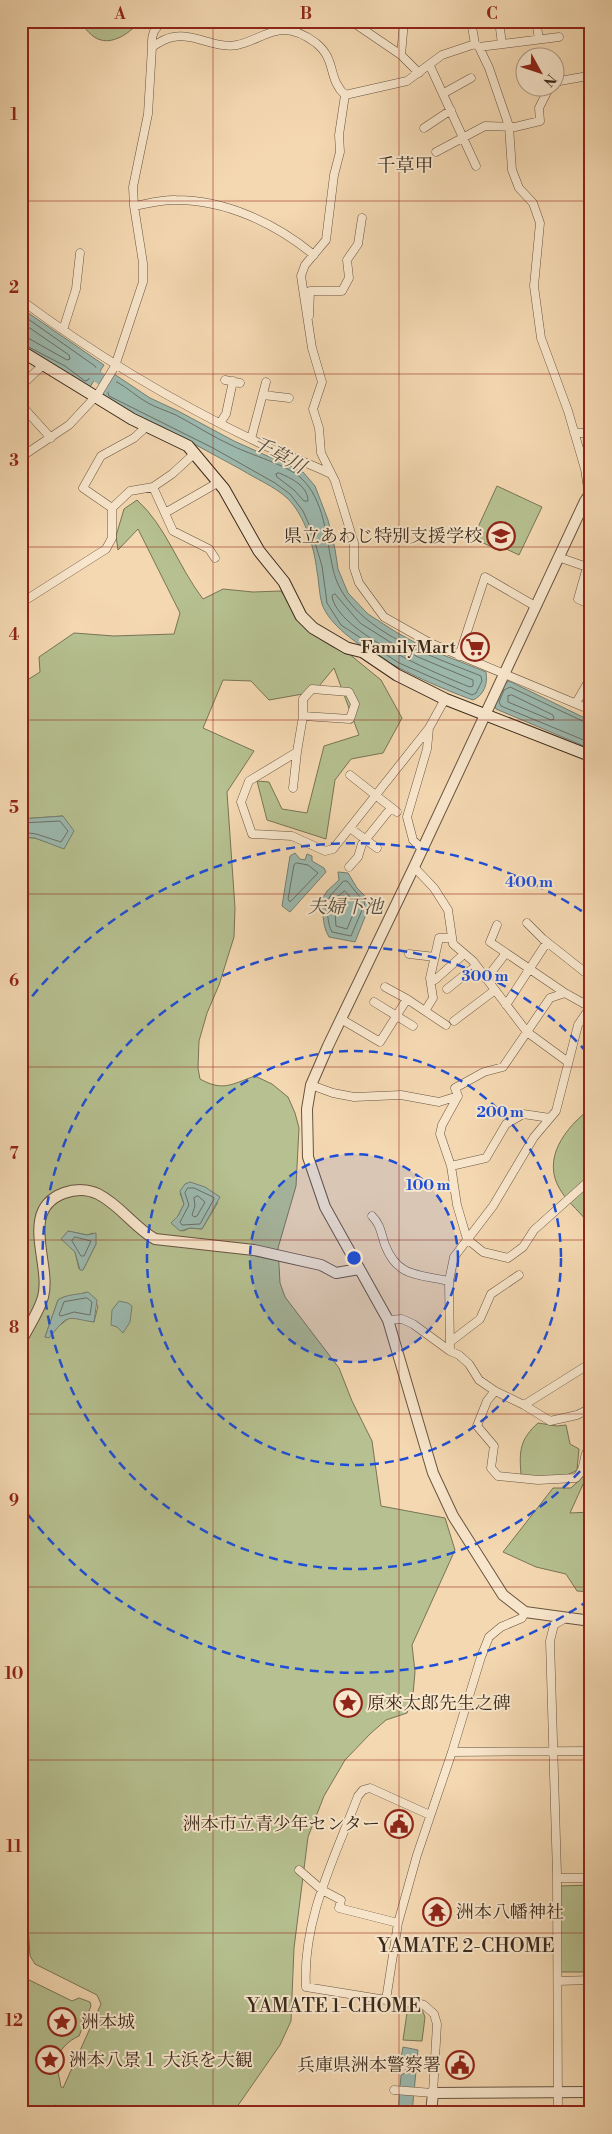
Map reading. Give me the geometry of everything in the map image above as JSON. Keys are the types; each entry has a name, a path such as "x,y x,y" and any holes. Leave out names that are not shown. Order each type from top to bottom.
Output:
{"main road":[{"path":"21,351 147,426 188,446 219,482 259,551 284,582 301,616 313,628 347,648 363,652 397,675 445,699 591,756"}],"street":[{"path":"21,457 69,425 97,396 114,368 143,282 143,262 134,206 135,173 148,114 151,37 154,28 164,21"},
{"path":"351,21 401,55 419,73"},
{"path":"401,55 404,23 427,21"},
{"path":"471,21 477,46 509,126 512,170 519,188 533,203 540,223 534,286 542,342 554,369 574,432 585,469 589,497 558,557 414,867 340,1019 312,1085 307,1109 308,1158 325,1207 388,1320 433,1473 442,1496 453,1516 503,1594 525,1612 564,1619 591,1621"},
{"path":"499,21 502,44"},
{"path":"536,21 539,39"},
{"path":"152,46 171,37 190,36 220,44 236,45 285,30 298,33 327,52 337,87 345,95"},
{"path":"345,95 407,81 446,53 477,46 559,37"},
{"path":"430,66 476,166"},
{"path":"564,80 588,76"},
{"path":"444,93 471,78"},
{"path":"345,95 339,135 340,152 334,175 326,240 302,269 302,289 312,348 322,382 314,406 319,428 321,453 335,481 354,543 354,568 359,583 384,617 430,643 591,710"},
{"path":"436,152 485,126 515,127 540,121 539,108 544,98"},
{"path":"424,128 451,110"},
{"path":"134,206 175,200 219,205 262,221 296,240 314,255"},
{"path":"306,318 310,314 310,291 342,291 349,278 347,260 358,244 362,218"},
{"path":"64,330 76,289 80,253"},
{"path":"21,300 114,368 251,439 331,474"},
{"path":"24,383 44,364"},
{"path":"220,423 226,414 232,381"},
{"path":"251,439 266,382"},
{"path":"263,395 289,398"},
{"path":"21,404 51,438"},
{"path":"112,508 83,488 100,456 134,438 147,426"},
{"path":"574,432 591,434"},
{"path":"21,603 106,549 112,538 112,508 130,491 152,487 172,474 195,453"},
{"path":"165,513 219,482"},
{"path":"152,487 173,531 210,549 215,558"},
{"path":"558,557 589,566 578,599 591,605"},
{"path":"459,656 485,577 536,606"},
{"path":"576,703 591,676"},
{"path":"293,788 303,716 303,699 312,689 349,692 355,704 350,719 303,716"},
{"path":"297,752 249,781 242,802 252,834 292,836 325,851 333,849 429,728 445,699"},
{"path":"422,849 413,840 407,817 427,749 429,728"},
{"path":"349,867 358,857 365,840 394,810 350,775"},
{"path":"350,828 377,848"},
{"path":"414,867 434,888 448,910 453,944 476,966 527,1032 568,1062"},
{"path":"528,923 546,942 591,977"},
{"path":"450,1351 449,1280 454,1257 493,1206 534,1137 556,1111 578,1025 590,1006 565,993 490,942 497,926"},
{"path":"425,1011 433,998 430,982 439,938 452,938"},
{"path":"506,1005 546,942"},
{"path":"486,979 506,953"},
{"path":"409,954 435,957"},
{"path":"430,982 464,954"},
{"path":"447,989 476,966"},
{"path":"386,987 425,1011 450,1023 495,990"},
{"path":"565,993 550,998 503,1067 484,1072 455,1088 458,1096 442,1125 440,1134 451,1166 457,1205 467,1239 483,1252 508,1258 523,1247 534,1230 591,1179"},
{"path":"340,1019 380,1042 407,1000"},
{"path":"374,1002 414,1026"},
{"path":"312,1085 333,1093 354,1097 401,1095 439,1102 458,1096"},
{"path":"451,1166 486,1158 506,1124 523,1114 550,1118"},
{"path":"21,1342 43,1297 45,1277 38,1242 44,1210 61,1194 70,1191 88,1191 98,1194 144,1233 156,1239 254,1250 321,1266 336,1273 359,1269"},
{"path":"372,1216 379,1224 388,1253 402,1270 449,1280"},
{"path":"450,1342 480,1319 491,1294 519,1275"},
{"path":"388,1320 402,1319 413,1324 450,1351 459,1355 469,1364 479,1380 495,1391 524,1405 550,1421 577,1415 591,1408"},
{"path":"524,1405 591,1363"},
{"path":"495,1391 487,1401 478,1426 494,1446 491,1468 498,1476 538,1480 576,1478 583,1471 586,1451 591,1446"},
{"path":"386,2000 398,1923 430,1815 489,1637 502,1627 522,1618 525,1612"},
{"path":"558,2113 557,1878 550,1641 554,1624 564,1619"},
{"path":"452,1752 591,1751"},
{"path":"430,1815 370,1788 363,1790 358,1796 333,1857 322,1890 305,1963 306,1988 418,2003 424,2005 434,2014 437,2024 431,2113"},
{"path":"299,1870 322,1890 341,1900 339,1908 398,1923"},
{"path":"557,1878 591,1878"},
{"path":"558,1981 591,1980"},
{"path":"394,2090 433,2093 591,2092"}],"green space":[{"path":"79,21 140,21 123,36 106,41 95,37"},
{"path":"497,486 542,507 519,555 502,547 500,551 473,538"},
{"path":"137,500 147,510 203,599 223,589 253,592 281,591 309,632 333,647 348,653 381,680 402,718 383,753 351,759 335,780 326,839 267,820 257,781 269,782 282,809 307,813 324,746 359,735 334,668 314,692 269,700 251,681 223,680 203,728 254,751 227,792 235,908 234,937 199,1041 198,1068 200,1079 221,1086 234,1084 255,1076 272,1084 288,1097 299,1128 296,1186 278,1248 280,1283 285,1297 339,1368 352,1401 372,1441 381,1506 445,1518 455,1550 412,1645 415,1672 413,1694 407,1713 386,1720 371,1733 345,1760 324,1796 308,1837 294,1948 291,2021 280,2045 231,2113 52,2113 56,2105 37,2113 21,2113 21,1976 72,2001 79,1998 90,2002 91,2006 79,2036 64,2046 59,2054 58,2072 61,2087 63,2088 101,2004 97,1995 35,1964 30,1956 28,1926 21,1924 21,837 35,838 64,848 63,816 21,819 21,684 40,672 39,657 74,633 114,636 174,634 180,613 138,529 118,550 116,536 124,509","holes":["180,1193 218,1202 202,1229 190,1228 183,1231 171,1223 178,1216 184,1204","68,1231 87,1235 93,1233 96,1244 83,1270 79,1269 75,1252 62,1239","86,1292 98,1306 94,1322 75,1317 69,1318 45,1337 58,1300 64,1297"]},
{"path":"591,1108 591,1227 561,1191 555,1179 553,1167 559,1145 565,1134"},
{"path":"538,1423 557,1426 566,1425 570,1444 579,1449 577,1470 564,1476 550,1478 521,1474 520,1459 524,1440"},
{"path":"589,1471 570,1513 591,1512 591,1592 577,1591 566,1574 536,1567 503,1552 553,1488 571,1488"},
{"path":"591,1885 591,1972 558,1972 560,1886"},
{"path":"408,2006 421,2007 425,2017 422,2041 403,2040"}],"water":[{"path":"21,308 104,365 88,390 21,347"},
{"path":"114,374 150,398 234,441 303,472 315,486 328,520 338,569 348,593 368,614 396,632 423,647 486,672 486,685 480,695 473,700 435,685 388,662 346,634 331,619 322,604 316,562 308,532 299,513 287,498 242,470 168,430 103,399 102,392"},
{"path":"509,681 591,721 591,749 496,709 493,702 500,687"},
{"path":"63,816 74,831 64,849 35,838 21,837 21,819"},
{"path":"295,853 300,859 305,860 307,854 312,856 312,861 324,868 326,872 290,912 282,906 290,856"},
{"name":"夫婦下池","path":"338,872 348,873 357,888 371,902 355,942 329,937 319,904 327,891 339,880"},
{"path":"190,1182 205,1187 220,1197 202,1229 190,1228 180,1231 171,1223 178,1216 184,1204 180,1191 185,1184"},
{"path":"68,1231 87,1235 96,1233 96,1244 83,1270 80,1270 75,1252 61,1239"},
{"path":"88,1292 97,1300 94,1322 73,1318 65,1320 49,1338 45,1337 58,1300"},
{"path":"119,1301 132,1306 130,1322 123,1333 117,1327 111,1325 112,1310"},
{"path":"403,2047 418,2050 412,2113 398,2113 401,2075 405,2073 407,2060 401,2057"}],"waterway":[{"name":"千草川","path":"83,366 115,389"}],"place":[{"name":"県立あわじ特別支援学校","path":"501,536"},
{"name":"FamilyMart","path":"475,647"},
{"name":"原來太郎先生之碑","path":"348,1703"},
{"name":"洲本市立青少年センター","path":"399,1824"},
{"name":"洲本八幡神社","path":"437,1912"},
{"name":"洲本城","path":"62,2022"},
{"name":"洲本八景１ 大浜を大観","path":"50,2060"},
{"name":"兵庫県洲本警察署","path":"460,2065"}],"district":[{"name":"千草甲","path":"405,166"},
{"name":"YAMATE 2-CHOME","path":"466,1946"},
{"name":"YAMATE 1-CHOME","path":"334,2006"}]}
